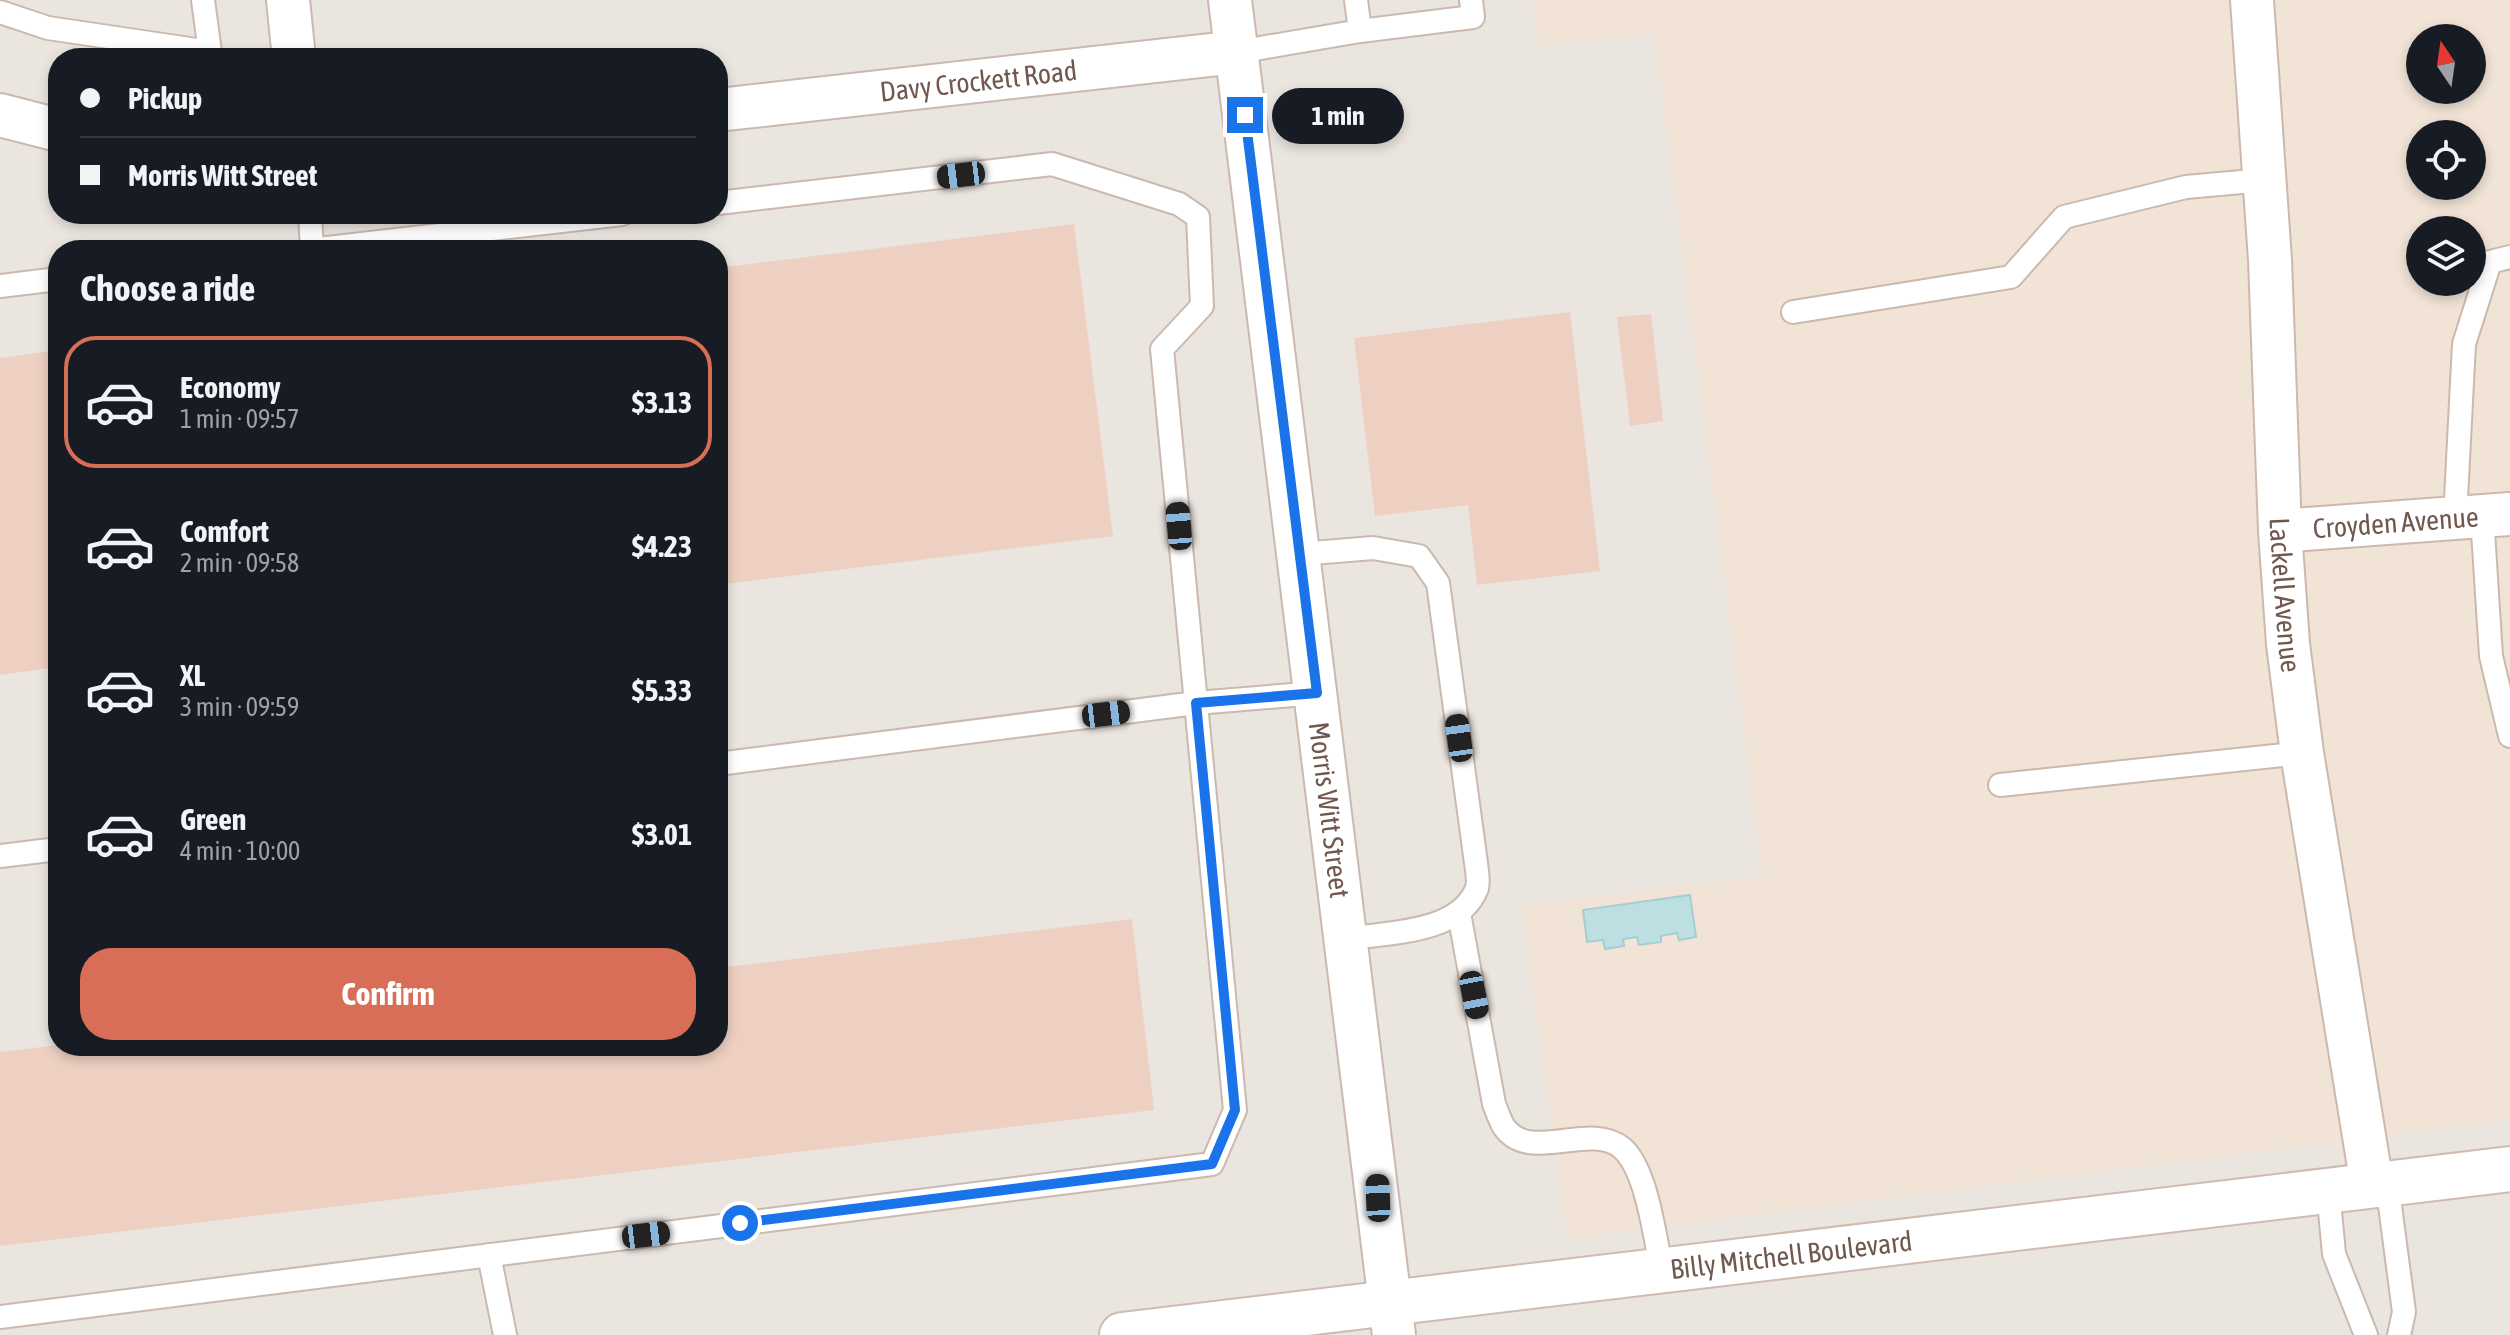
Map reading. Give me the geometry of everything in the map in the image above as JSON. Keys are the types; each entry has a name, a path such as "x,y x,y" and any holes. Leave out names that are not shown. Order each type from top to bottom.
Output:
{"main road":[{"name":"Billy Mitchell Boulevard","path":"1122,1335 1394,1319 1662,1271 2510,1169"},
{"name":"Billy Mitchell Boulevard","path":"2462,1175 2510,1192"}],"street":[{"path":"288,0 293,48"},
{"name":"Morris Witt Street","path":"1230,0 1394,1319"},
{"name":"Lackell Avenue","path":"2252,0 2264,180 2280,531 2302,753 2380,1184"},
{"name":"Davy Crockett Road","path":"728,109 1237,52"},
{"path":"0,115 48,127"},
{"name":"Croyden Avenue","path":"2280,531 2482,516"}],"lane":[{"path":"203,0 209,48"},
{"path":"1356,0 1360,31"},
{"path":"1237,52 1360,31 1473,17 1471,0"},
{"path":"0,12 48,28 183,48"},
{"path":"0,1317 1212,1164 1235,1110 1162,349 1202,306 1198,217 1179,204 1052,164 728,202"},
{"path":"1793,312 2011,277 2064,217 2186,187 2264,180"},
{"path":"397,240 536,224"},
{"path":"2510,257 2490,262 2464,344 2482,516 2491,656 2510,736"},
{"path":"0,286 48,280"},
{"path":"1300,554 1373,548 1419,556 1438,583 1477,875 1478,887 1459,913 1440,922 1347,939"},
{"path":"728,763 1196,703 1317,693"},
{"path":"2000,785 2302,753"},
{"path":"0,856 48,850"},
{"path":"1459,913 1494,1104 1505,1129 1524,1141 1601,1138 1623,1148 1646,1189 1662,1271"},
{"path":"2380,1184 2404,1312 2399,1335"},
{"path":"2328,1190 2334,1254 2366,1335"},
{"path":"489,1255 505,1335"}],"shaded area":[{"path":"0,0 1532,0 1538,47 1654,33 1763,876 1522,906 1567,1239 2510,1120 2510,1335 0,1335"},
{"path":"1532,0 2510,0 2510,1120 1567,1239 1522,906 1762,876 1654,34 1538,47"}],"water":[{"path":"1690,895 1696,937 1679,940 1677,933 1661,936 1661,942 1639,945 1637,937 1623,939 1624,946 1605,949 1603,940 1587,942 1583,910"}],"building":[{"path":"1074,224 1113,536 728,584 728,267"},
{"path":"1570,312 1600,571 1477,585 1468,505 1375,516 1354,338"},
{"path":"1651,314 1663,421 1630,426 1617,317"},
{"path":"48,351 48,668 0,675 0,358"},
{"path":"1132,919 1154,1110 0,1246 0,1052 48,1046 48,1056 728,1056 728,967"}],"route":[{"path":"740,1223 1212,1164 1235,1110 1196,703 1317,693 1245,115"}]}
